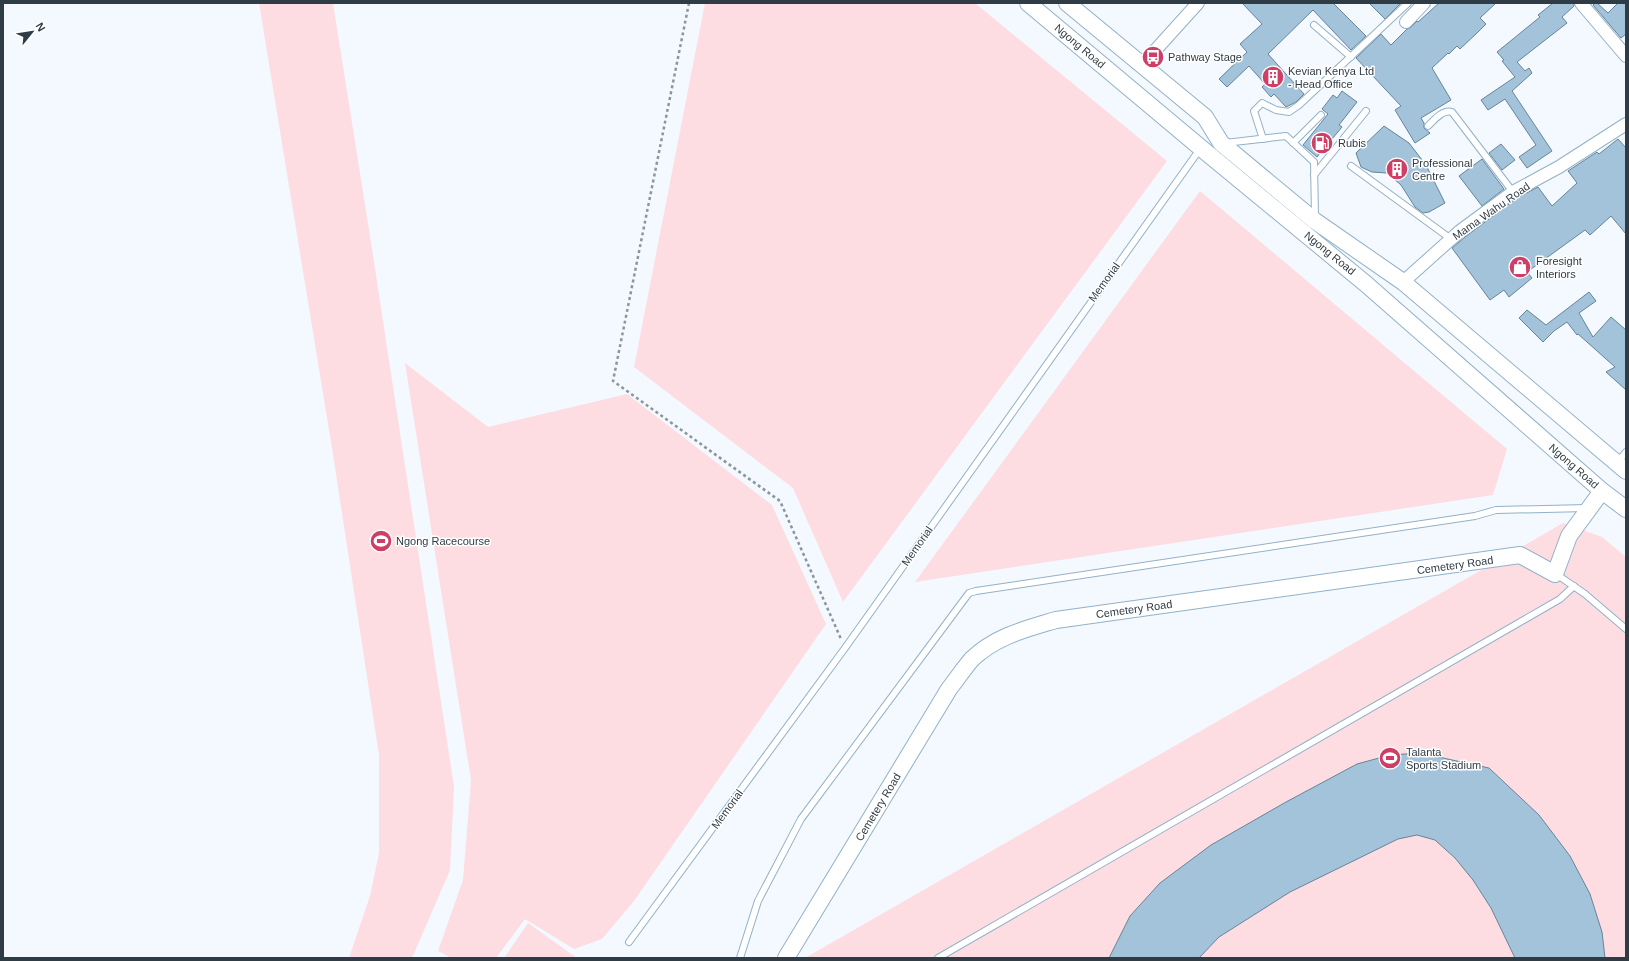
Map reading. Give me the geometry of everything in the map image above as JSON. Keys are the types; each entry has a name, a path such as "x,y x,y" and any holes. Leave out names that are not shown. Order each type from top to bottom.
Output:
{"main road":[{"name":"Ngong Road","path":"1028,3 1366,284 1602,491 1626,509"},
{"name":"Ngong Road","path":"1067,3 1205,116 1221,143 1315,221 1403,282 1623,462"},
{"path":"1555,574 1569,536 1602,491"},
{"name":"Cemetery Road","path":"786,958 949,689 972,660 988,647 1012,633 1056,620 1520,555 1555,574"}],"street":[{"path":"1142,64 1198,3"},
{"path":"1406,22 1424,3"},
{"path":"1581,3 1626,56"},
{"name":"Mama Wahu Road","path":"1403,282 1450,239 1514,192 1559,167 1626,124"}],"lane":[{"path":"1263,139 1254,111 1262,103 1276,110 1288,112 1299,105 1408,3"},
{"path":"1314,25 1351,57"},
{"path":"1314,175 1366,111"},
{"path":"1428,126 1444,113 1448,111 1452,112 1514,192"},
{"path":"1293,143 1321,115"},
{"path":"1221,143 1286,136 1314,162 1315,221"},
{"name":"Memorial","path":"629,942 845,648 1201,148"},
{"path":"1351,166 1450,239"},
{"path":"740,958 758,901 801,819 969,593 1475,516 1496,510 1589,508"},
{"path":"1555,574 1585,594 1626,629"},
{"path":"938,958 1560,599 1574,586"}],"path":[{"path":"689,3 613,381 780,501 845,648"}],"shaded area":[{"name":"Ngong Racecourse","path":"259,3 333,3 454,787 450,870 412,958 349,958 370,896 379,853 379,755 332,448"},
{"path":"705,3 975,3 1167,161 843,602 793,488 634,367"},
{"path":"1200,191 1507,449 1493,495 915,582"},
{"path":"405,363 488,427 627,394 772,505 826,624 634,901 602,939 574,949 525,919 496,958 451,958 438,951 463,880 471,780"},
{"name":"Talanta Sports Stadium","path":"1563,523 1602,537 1626,557 1626,958 805,958"},
{"path":"528,923 577,958 504,958"}],"building":[{"path":"1242,3 1333,3 1366,36 1351,50 1313,10 1268,54 1304,94 1296,102 1286,107 1274,94 1271,97 1262,87 1265,84 1249,66 1227,87 1219,79 1247,52 1240,44 1262,24"},
{"path":"1369,3 1401,3 1385,19"},
{"path":"1439,3 1496,3 1480,18 1486,24 1460,49 1457,46 1432,68 1451,100 1421,118 1424,123 1424,128 1430,133 1415,143 1395,110 1401,106 1356,58 1381,34 1391,45 1407,29 1417,21 1418,22"},
{"path":"1553,3 1574,3 1574,6 1562,17 1567,23 1517,62 1525,71 1529,68 1532,73 1512,91 1552,151 1527,168 1519,157 1536,145 1505,99 1488,110 1481,100 1515,77 1502,61 1504,60 1497,52 1540,17 1538,15"},
{"path":"1597,3 1608,13 1618,3 1626,3 1626,34 1621,38 1593,5"},
{"path":"1342,91 1357,102 1339,125 1342,127 1317,157 1303,145 1328,114 1322,109 1333,95 1337,98"},
{"name":"Professional Centre","path":"1384,126 1409,143 1426,165 1445,203 1429,212 1423,213 1415,207 1401,185 1387,173 1372,172 1361,167 1356,153"},
{"path":"1618,139 1626,148 1626,234 1611,216 1590,235 1585,230 1527,272 1532,278 1509,297 1504,290 1490,300 1452,248 1517,198 1538,187 1552,206 1577,183 1568,171 1597,152 1599,154"},
{"path":"1501,144 1515,160 1502,170 1489,153"},
{"path":"1482,159 1504,189 1482,206 1459,176"},
{"path":"1589,292 1596,301 1579,313 1593,337 1611,317 1626,330 1626,390 1606,372 1615,367 1578,334 1577,335 1567,322 1554,331 1543,342 1519,318 1527,310 1546,325"},
{"path":"1420,753 1489,768 1539,815 1570,856 1590,894 1602,932 1605,958 1515,958 1491,908 1473,880 1455,858 1435,840 1417,835 1398,839 1290,892 1219,937 1199,958 1109,958 1130,916 1160,883 1211,845 1286,802 1357,764 1390,755"}],"place":[{"name":"Pathway Stage","path":"1153,57"},
{"name":"Kevian Kenya Ltd - Head Office","path":"1273,77"},
{"name":"Rubis","path":"1322,143"},
{"name":"Professional Centre","path":"1397,169"},
{"name":"Foresight Interiors","path":"1520,267"},
{"name":"Ngong Racecourse","path":"381,541"},
{"name":"Talanta Sports Stadium","path":"1390,758"}]}
